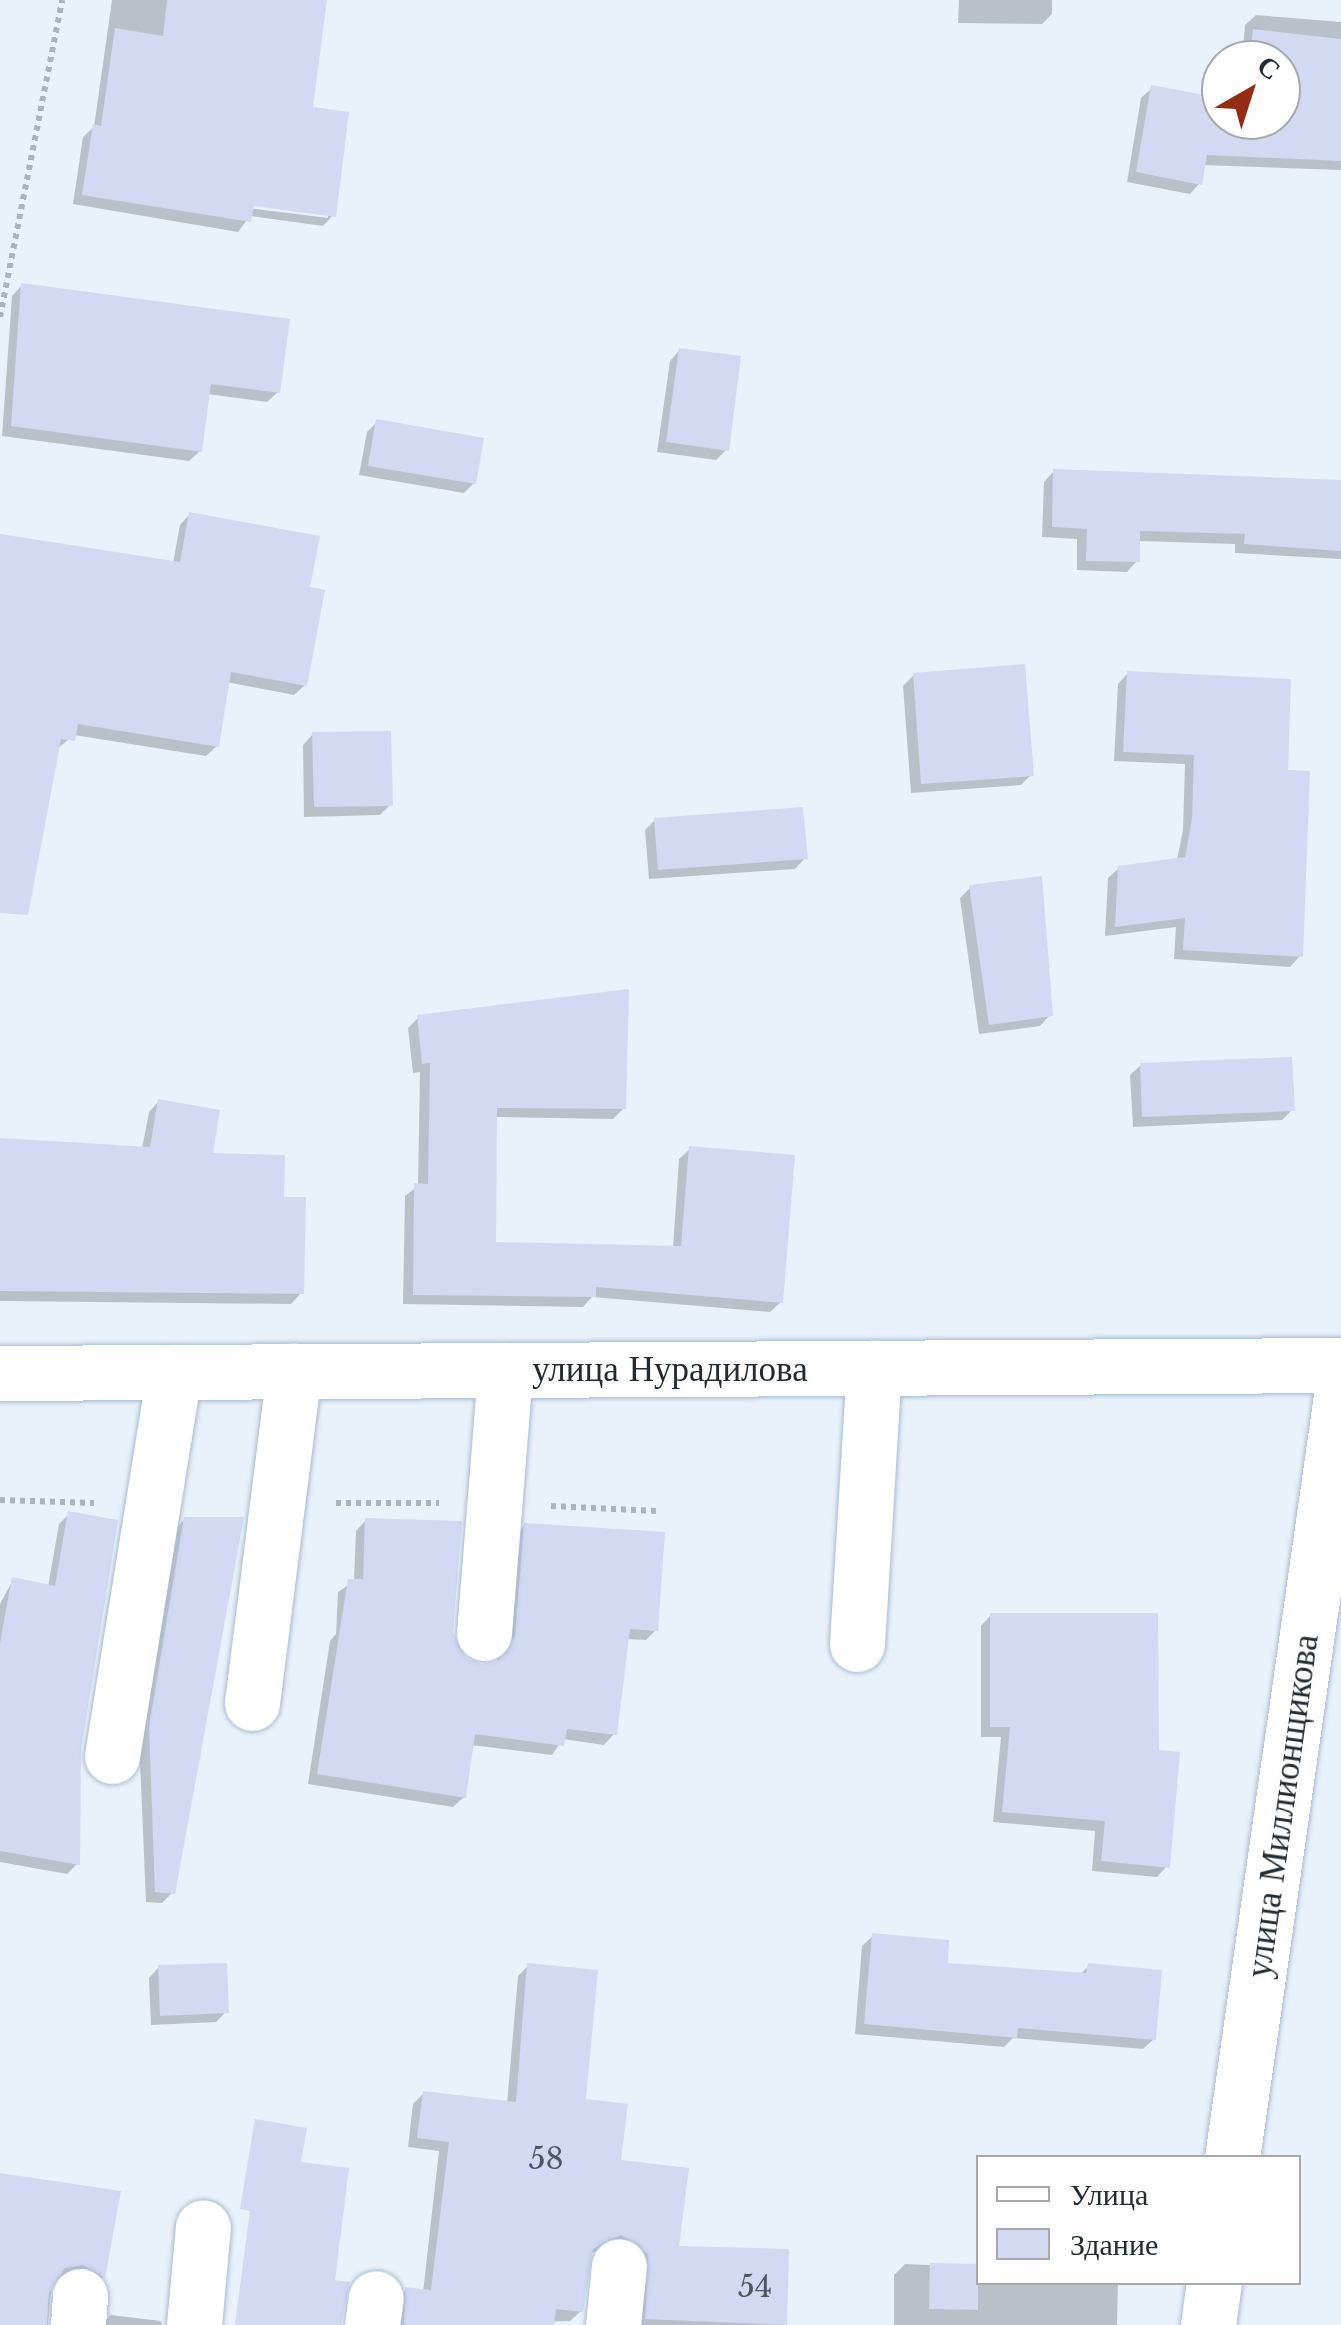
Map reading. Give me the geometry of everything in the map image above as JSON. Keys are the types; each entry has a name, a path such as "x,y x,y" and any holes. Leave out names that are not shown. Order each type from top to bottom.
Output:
{"street":[{"name":"улица Нурадилова","path":"0,1373 1341,1365"},
{"path":"857,1644 874,1368"},
{"path":"484,1633 505,1370"},
{"path":"252,1704 294,1371"},
{"path":"112,1756 174,1372"},
{"name":"улица Миллионщикова","path":"1232,2155 1341,1396"},
{"path":"194,2325 203,2227"},
{"path":"613,2325 619,2266"},
{"path":"1208,2325 1214,2285"}],"path":[{"path":"0,317 62,0"}],"building":[{"path":"167,0 327,0 313,107 349,112 336,217 254,206 251,222 82,195 93,124 101,126 115,28 163,36"},
{"path":"1253,29 1341,39 1341,161 1207,155 1202,185 1136,172 1151,85 1201,94 1201,140 1301,140 1301,40 1252,40"},
{"path":"21,283 290,319 280,393 211,384 202,452 11,426"},
{"path":"679,348 741,356 729,451 666,442"},
{"path":"376,419 484,438 476,484 368,466"},
{"path":"1053,469 1341,480 1341,551 1244,544 1245,534 1140,531 1140,562 1086,561 1087,529 1052,527"},
{"path":"189,512 320,536 310,587 325,590 307,686 231,672 219,747 78,724 75,741 61,739 28,915 0,913 0,534 180,562"},
{"path":"1025,664 1034,776 921,784 913,673"},
{"path":"1127,671 1291,679 1288,770 1310,771 1303,957 1183,950 1185,918 1115,927 1118,866 1185,857 1192,818 1194,755 1123,752"},
{"path":"391,731 393,806 314,807 312,732"},
{"path":"803,807 808,859 658,870 654,818"},
{"path":"1042,876 1053,1016 989,1025 969,885"},
{"path":"629,989 626,1109 497,1108 496,1242 681,1246 689,1146 795,1155 783,1303 596,1287 596,1297 413,1295 414,1183 428,1184 430,1063 422,1064 417,1015"},
{"path":"1292,1057 1295,1111 1142,1117 1140,1063"},
{"path":"158,1099 220,1110 213,1153 285,1155 284,1197 306,1197 304,1294 0,1291 0,1138 150,1147"},
{"path":"68,1511 118,1520 81,1751 80,1865 0,1851 0,1643 12,1577 55,1586"},
{"path":"184,1517 244,1517 175,1894 155,1892 149,1726"},
{"path":"365,1518 462,1521 453,1632 466,1658 482,1664 498,1661 515,1636 524,1523 665,1532 658,1631 630,1629 617,1735 567,1729 564,1746 475,1734 466,1798 317,1774 348,1579 363,1579"},
{"path":"990,1613 1158,1613 1159,1750 1180,1752 1170,1868 1101,1861 1105,1821 1002,1812 1010,1727 990,1727"},
{"path":"872,1933 949,1940 948,1963 1086,1973 1088,1963 1162,1970 1156,2040 1018,2028 1017,2038 864,2024"},
{"path":"227,1963 229,2013 160,2016 158,1965"},
{"path":"527,1963 598,1970 586,2099 628,2104 621,2160 689,2168 679,2246 789,2249 787,2325 645,2319 648,2254 621,2235 593,2249 583,2312 556,2309 554,2325 404,2325 405,2287 431,2290 449,2142 417,2138 423,2091 516,2102"},
{"path":"255,2119 307,2128 301,2162 349,2168 335,2280 350,2282 341,2325 235,2325 250,2211 240,2209"},
{"path":"0,2173 121,2191 105,2278 83,2265 65,2268 49,2293 47,2325 0,2325"},
{"path":"930,2263 976,2264 978,2310 929,2309"}]}
